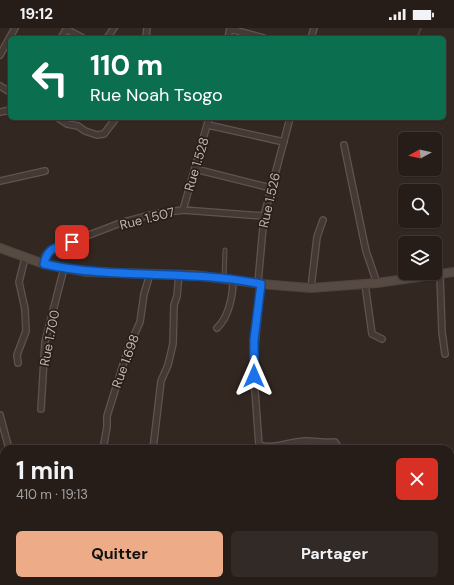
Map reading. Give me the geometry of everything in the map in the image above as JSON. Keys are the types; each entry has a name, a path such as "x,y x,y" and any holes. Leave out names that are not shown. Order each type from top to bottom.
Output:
{"main road":[{"path":"0,248 44,264 104,273 179,274 311,288 365,284 398,279"},
{"path":"442,274 454,272"}],"street":[{"path":"230,28 257,36"},
{"path":"66,29 79,36"},
{"path":"0,55 8,41"},
{"path":"67,120 67,124 78,126 85,131 97,135 104,134 114,120"},
{"name":"Rue 1.528","path":"183,210 209,120"},
{"name":"Rue 1.526","path":"259,445 253,364 260,283 261,234 271,188 290,120"},
{"path":"208,125 284,142"},
{"path":"344,146 366,250 377,282"},
{"path":"195,169 271,188"},
{"path":"0,181 45,171"},
{"name":"Rue 1.507","path":"44,264 45,256 50,250 137,218 183,210 264,216"},
{"path":"311,288 315,249 319,228 323,220"},
{"path":"18,363 17,355 26,331 25,309 19,282 25,258"},
{"name":"Rue 1.700","path":"41,409 45,342 64,268"},
{"name":"Rue 1.698","path":"104,445 107,427 107,416 128,349 140,322 144,294 150,274"},
{"path":"153,445 161,381 168,365 173,344 174,305 177,296 179,274"},
{"path":"217,328 223,321 233,294 228,279"},
{"path":"440,280 444,354"},
{"path":"365,284 372,334 382,339"},
{"path":"0,415 8,445"},
{"name":"Rue 1.526","path":"278,445 307,441 319,443 335,442 337,445"}],"lane":[{"path":"225,250 228,279"}],"waterway":[{"path":"418,36 421,28"}],"route":[{"path":"72,242 50,250 45,256 44,264 87,272 111,274 194,275 261,284 254,340 254,376"}]}
